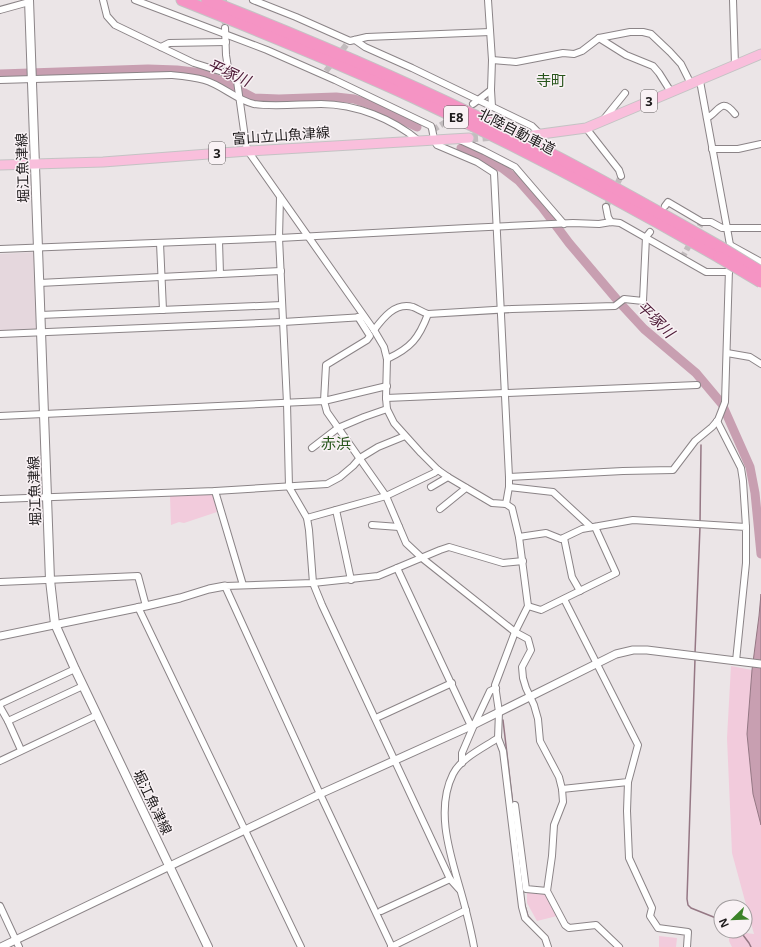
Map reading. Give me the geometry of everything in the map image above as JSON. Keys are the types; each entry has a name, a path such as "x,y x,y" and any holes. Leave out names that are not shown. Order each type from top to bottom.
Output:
{"highway":[{"name":"北陸自動車道","path":"182,0 312,52 460,119 723,249 761,282"},
{"name":"北陸自動車道","path":"207,0 353,60 528,142 723,249 761,272"}],"main road":[{"name":"堀江魚津線","path":"29,1 50,580 55,624 83,686 208,947"},
{"name":"3","path":"537,134 586,128 761,54"},
{"name":"富山立山魚津線","path":"0,165 103,162 248,151 469,138"}],"street":[{"path":"103,0 107,16 115,25 194,63 229,74 237,82 248,151 361,317 370,336 367,340 326,365 324,401 327,412 386,496 406,543 422,558 515,632 528,639 531,650 522,667 526,688 538,719 540,741 559,777 563,802 554,825 552,856 546,891 568,928 596,925 619,947"},
{"path":"135,0 226,31 267,50 324,73 431,126 434,140 437,145 477,162 494,173 509,477 506,504"},
{"path":"253,0 365,47 475,102 492,107 532,126 537,134"},
{"path":"488,0 492,60 492,107"},
{"path":"733,0 735,66"},
{"path":"0,10 29,1"},
{"path":"226,31 226,55 229,74"},
{"path":"351,42 367,37 490,32"},
{"path":"492,60 516,62 563,53 574,54 582,51 599,38 630,32 643,32 651,34 696,82 707,118 728,228 723,249 729,272 725,402 718,419 712,427 695,441 673,470 509,477"},
{"path":"599,38 626,55 653,66 671,92"},
{"path":"161,47 169,43 226,42"},
{"path":"0,80 171,75 205,80 254,104 347,105 361,109 388,121 410,133 420,141"},
{"path":"475,102 491,90"},
{"path":"602,122 625,93"},
{"path":"707,118 711,116 719,107 724,105 729,106 735,114"},
{"path":"586,128 622,176"},
{"path":"457,138 484,150 515,167 564,224"},
{"path":"712,149 738,149 761,144"},
{"path":"280,197 282,305 287,403 289,487 307,518 313,583 331,625 376,718 450,879 460,890"},
{"path":"665,206 668,202 702,222 711,222 722,228 761,228"},
{"path":"606,207 608,217 611,222"},
{"path":"0,250 564,224 599,224 611,222 620,223 648,235 706,272 729,272"},
{"path":"374,330 385,316 396,308 412,307 428,314 500,309 615,306 624,299 643,301 648,235"},
{"path":"219,241 220,274"},
{"path":"160,243 163,310"},
{"path":"723,249 761,262"},
{"path":"40,283 281,271"},
{"path":"40,316 282,305"},
{"path":"387,359 400,353 415,340 422,330 428,314"},
{"path":"0,334 283,322 361,317 374,330 384,347 387,359 387,409 394,423 438,470 492,503 506,504 512,508 523,561 528,606 515,632 495,685 499,712 498,738 505,751 522,907 525,918 545,938 548,947"},
{"path":"727,353 750,357 761,364"},
{"path":"386,398 697,385"},
{"path":"0,416 324,401 387,386"},
{"path":"312,448 338,428 387,409"},
{"path":"718,419 741,468 743,481 746,527 746,563 737,661"},
{"path":"0,499 215,491 327,484 340,477 360,458 378,446 405,436"},
{"path":"307,518 386,496 438,470"},
{"path":"431,487 448,477"},
{"path":"509,487 553,492 593,527 616,573 541,610 528,606"},
{"path":"440,509 466,488"},
{"path":"215,491 243,585"},
{"path":"336,510 351,580"},
{"path":"519,537 546,533 561,539 582,529 633,520 746,527"},
{"path":"372,525 399,527"},
{"path":"564,538 572,577 580,592"},
{"path":"0,636 146,606 225,586 313,583 378,576 449,547 503,563 523,561"},
{"path":"397,568 472,726"},
{"path":"0,582 138,576 146,606"},
{"path":"225,586 392,947 466,910"},
{"path":"564,599 638,745 628,782 627,811 629,858 652,908 650,916 658,928 688,932 687,947"},
{"path":"138,607 301,947"},
{"path":"1,947 320,794 472,726 616,654 633,650 647,650 761,664"},
{"path":"21,750 0,705 75,669"},
{"path":"376,718 452,683"},
{"path":"8,722 83,686"},
{"path":"462,763 462,753 472,726 490,691 496,688"},
{"path":"0,761 97,715"},
{"path":"474,947 446,832 445,813 447,792 453,774 462,763 498,738"},
{"path":"562,789 628,782"},
{"path":"515,805 526,888 546,891"},
{"path":"381,911 450,879"},
{"path":"0,906 19,947"}],"shaded area":[{"path":"36,252 37,330 0,331 0,254"},
{"path":"213,492 217,512 184,523 179,522 171,525 170,496"},
{"path":"761,594 761,825 753,794 747,734 752,670"},
{"path":"731,666 752,670 747,734 753,794 761,825 761,947 732,947 729,941 729,939 753,939 754,934 753,899 744,899 732,853 727,738"},
{"path":"527,890 546,894 557,916 537,921 527,903"},
{"path":"659,936 677,938 676,947 659,947"}],"waterway":[{"name":"平塚川","path":"0,74 148,69 202,73 226,83 254,98 279,99 336,97 354,99 369,104 417,127"},
{"name":"平塚川","path":"461,148 502,168 519,181 619,302 644,329 696,373 722,404 750,467 755,493 761,554"},
{"path":"700,523 701,445"},
{"path":"695,653 700,527"},
{"path":"695,659 687,899 688,905 691,908 713,917"},
{"path":"503,720 513,805"},
{"path":"524,902 528,916 537,926"},
{"path":"746,939 751,947"}],"tunnel":[{"path":"224,0 225,28"},
{"path":"326,71 347,44"},
{"path":"433,130 455,116"},
{"path":"469,138 495,136"},
{"path":"606,207 621,176"},
{"path":"682,258 702,222"}],"district":[{"name":"寺町","path":"551,80"},
{"name":"赤浜","path":"336,443"}]}
